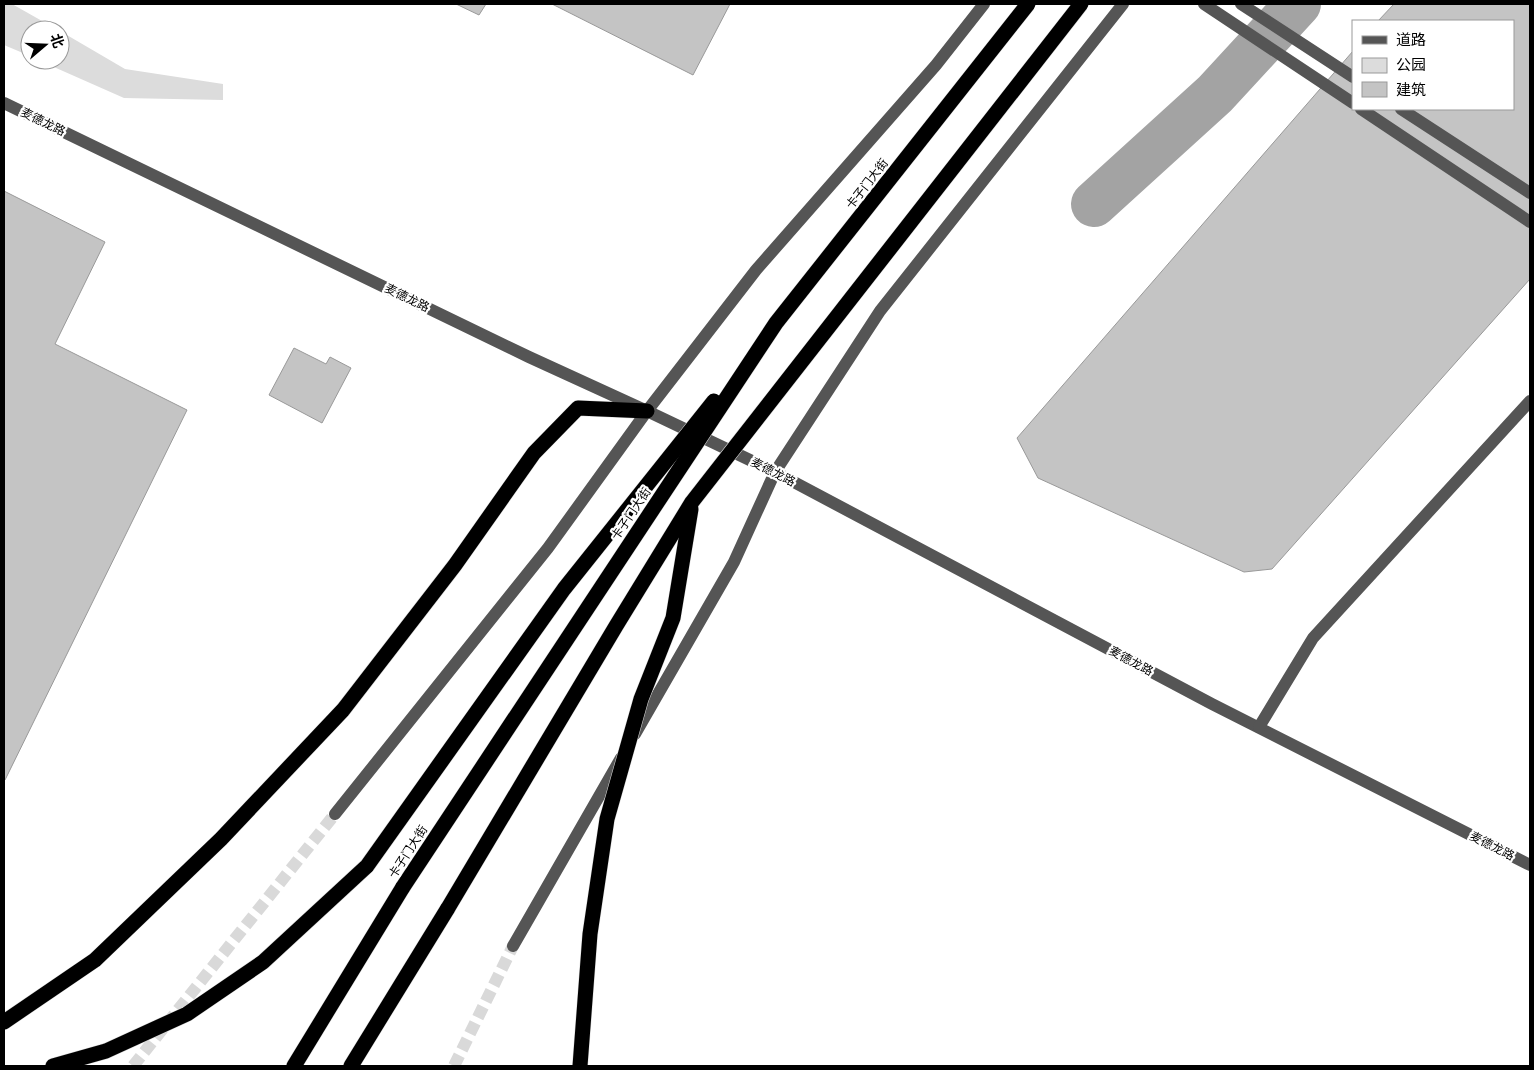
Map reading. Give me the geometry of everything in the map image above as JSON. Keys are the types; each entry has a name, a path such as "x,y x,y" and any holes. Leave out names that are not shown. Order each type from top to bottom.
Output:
{"highway":[{"name":"卡子门大街","path":"294,1066 403,887 776,323 1028,4"},
{"path":"351,1066 692,502 1081,4"},
{"path":"53,1066 106,1051 187,1014 262,962 367,866 564,588 776,323"},
{"path":"4,1022 95,960 222,839 348,702 455,565 534,453 578,408 646,411"},
{"path":"580,1066 590,934 607,819 641,699 673,618 692,502"}],"street":[{"name":"卡子门大街","path":"334,814 548,548 646,411 756,270 936,65 984,4"},
{"path":"512,946 734,562 775,472 880,311 1123,4"},
{"path":"1204,4 1352,102"},
{"path":"1240,4 1352,76"},
{"name":"麦德龙路","path":"4,103 529,357 775,472 1259,727 1530,865"},
{"path":"1362,110 1530,222"},
{"path":"1403,110 1530,193"},
{"path":"1259,727 1313,638 1530,400"}],"green space":[{"path":"4,4 12,4 40,20 20,20 20,52 4,45"},
{"path":"70,37 125,69 223,84 223,100 124,98 61,70 70,70"}],"building":[{"path":"456,4 486,4 479,15"},
{"path":"552,4 730,4 693,75"},
{"path":"1394,4 1530,4 1530,279 1272,569 1244,572 1038,478 1017,438 1352,52 1352,110 1514,110 1514,20 1379,20"},
{"path":"4,191 105,242 55,344 187,410 5,780 4,779"},
{"path":"294,348 326,364 330,357 351,368 322,423 269,395"}],"waterway":[{"path":"1094,204 1215,94 1298,4"}],"tunnel":[{"path":"133,1066 335,814"},
{"path":"454,1066 513,946"}]}
